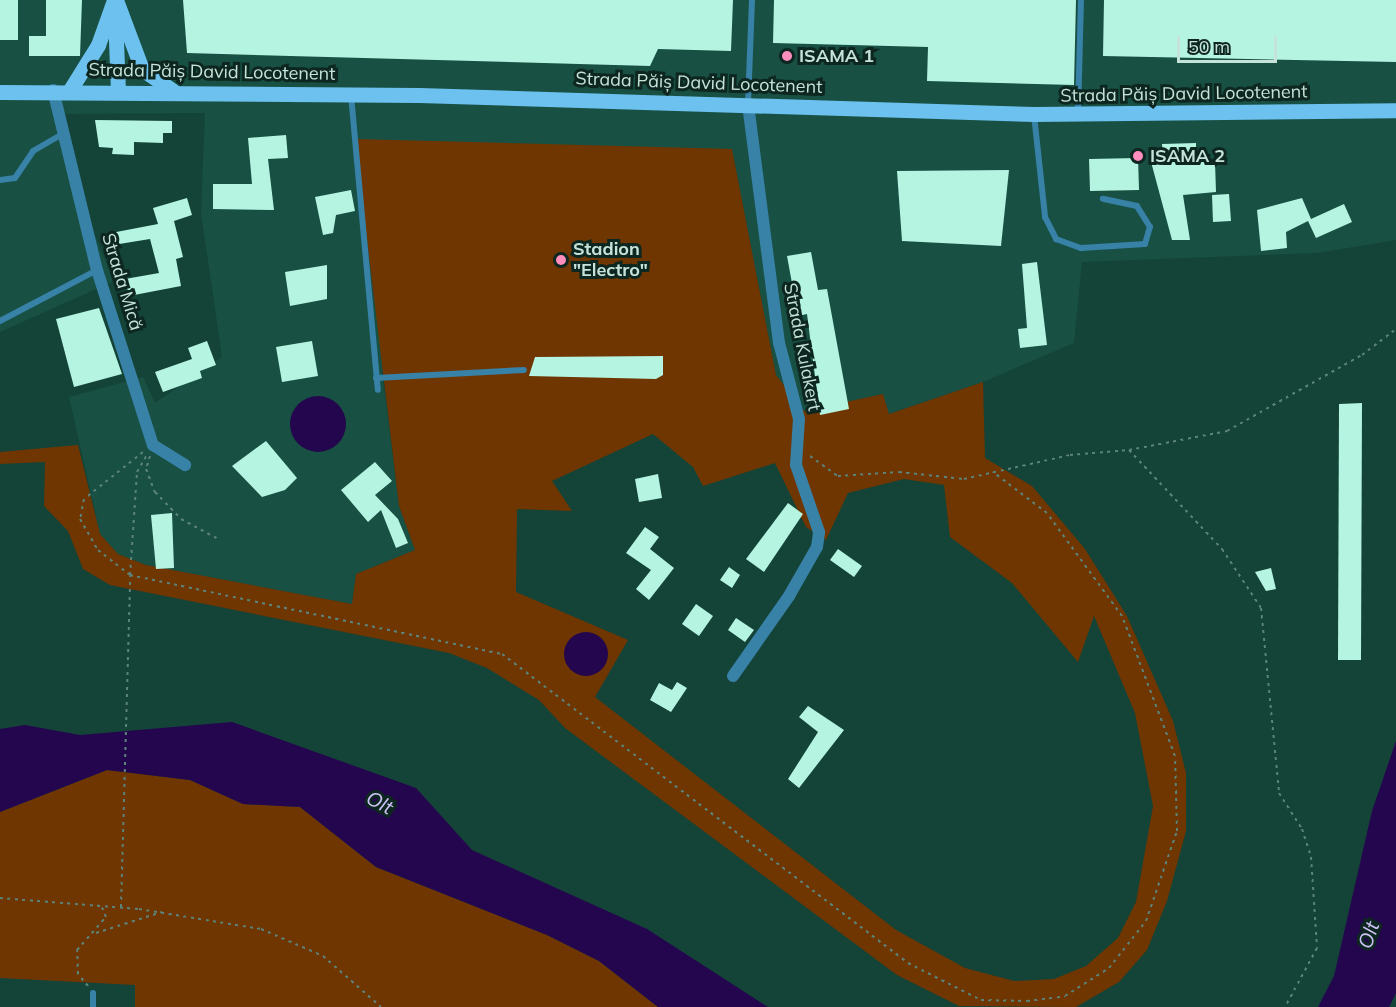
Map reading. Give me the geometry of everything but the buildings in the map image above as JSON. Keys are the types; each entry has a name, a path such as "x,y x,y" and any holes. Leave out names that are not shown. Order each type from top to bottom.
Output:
{"main road":[{"path":"70,90 98,45 115,0"},
{"path":"115,0 118,91"},
{"path":"115,0 142,69 173,91"},
{"name":"Strada Păiș David Locotenent","path":"0,92 70,90 351,93 1078,115 1396,110"}],"street":[{"name":"Strada Mică","path":"52,90 97,270 153,445"},
{"name":"Strada Kulakert","path":"733,676 789,596 817,547 819,532 796,465 799,419 779,343 748,105"},
{"path":"153,445 185,465"}],"lane":[{"path":"748,105 752,0"},
{"path":"1078,115 1081,0"},
{"path":"351,93 378,390"},
{"path":"1034,114 1045,217 1056,239 1081,248 1145,244 1150,227 1137,206 1103,199"},
{"path":"0,180 15,178 33,151 64,133"},
{"path":"0,321 97,270"},
{"path":"376,378 524,370"},
{"path":"93,993 93,1007"}],"path":[{"path":"806,446 812,461 838,476 899,472 964,478 1070,455 1129,450 1227,431 1362,355 1396,329"},
{"path":"153,445 146,469 155,492 180,519 218,539"},
{"path":"153,445 84,499 80,519 98,550 130,574 502,654 908,963 981,1000 1027,1001 1065,996 1109,968 1146,921 1177,831 1175,756 1122,616 1047,513 993,472"},
{"path":"121,907 130,574 136,472 153,445"},
{"path":"1129,450 1222,549 1261,608 1279,794 1302,829 1311,857 1319,938 1311,964 1285,1007"},
{"path":"0,898 121,907 232,922 297,941 381,1007"},
{"path":"93,993 78,974 77,950 96,933 106,917 101,905"},
{"path":"96,933 163,912"}],"shaded area":[{"path":"0,0 1396,0 1396,240 1317,253 1082,262 1074,343 983,382 888,414 883,394 804,411 776,376 732,149 382,371 399,506 415,550 356,574 352,604 146,565 118,554 100,534 69,397 143,377 155,403 222,357 201,213 205,113 64,114 92,228 114,281 0,332"},
{"path":"355,139 732,149 776,375 804,411 883,394 889,414 983,382 985,458 1032,486 1085,549 1127,616 1173,721 1186,773 1186,831 1167,901 1147,950 1119,982 1076,1007 959,1006 897,975 565,728 539,700 487,668 449,653 110,585 83,569 68,531 44,506 45,462 0,464 0,452 78,445 100,534 118,554 146,565 352,604 356,574 415,550 399,506","holes":["653,434 693,467 703,486 775,463 806,527 826,540 848,493 904,479 944,485 950,537 1012,583 1078,662 1094,616 1135,713 1153,806 1136,902 1118,938 1086,966 1054,979 1014,981 965,968 896,930 595,697 628,640 516,592 517,509 572,511 552,481"]},
{"path":"107,770 190,780 243,804 300,807 376,867 547,935 599,961 658,1007 135,1007 135,985 0,978 0,812"}],"water":[{"path":"312,396 324,396 334,400 342,408 346,424 342,440 334,448 324,452 312,452 302,448 294,440 290,430 290,418 294,408 302,400"},
{"path":"586,632 602,638 608,654 602,670 586,676 570,670 564,654 570,638"},
{"name":"Olt","path":"232,722 416,788 472,850 647,929 768,1007 658,1007 599,961 547,935 376,867 300,807 243,804 190,780 107,770 0,812 0,729 25,725 80,735"},
{"name":"Olt","path":"1396,741 1396,993 1389,1007 1318,1007 1334,976 1372,811"}],"place":[{"name":"ISAMA 1","path":"787,56"},
{"name":"ISAMA 2","path":"1138,156"},
{"name":"Stadion \"Electro\"","path":"561,260"}]}
